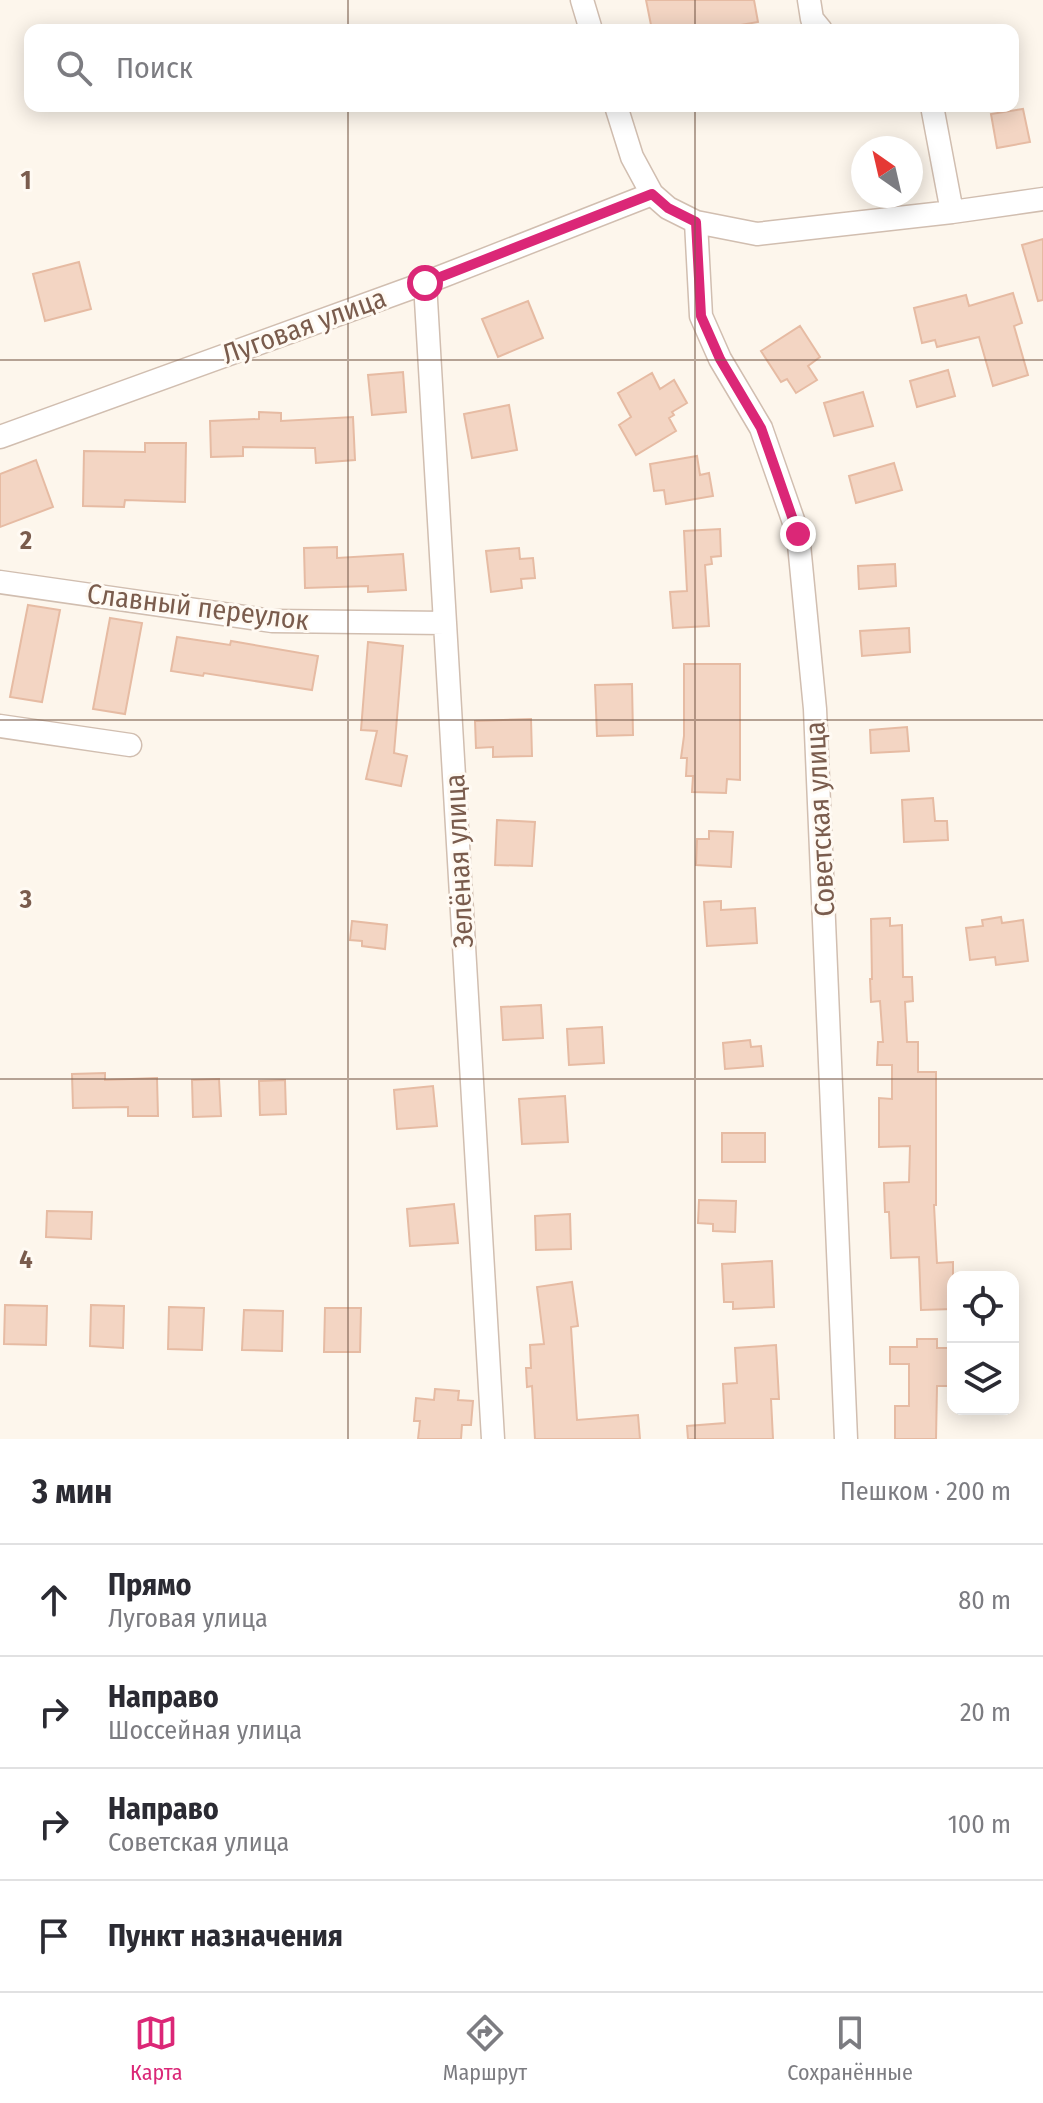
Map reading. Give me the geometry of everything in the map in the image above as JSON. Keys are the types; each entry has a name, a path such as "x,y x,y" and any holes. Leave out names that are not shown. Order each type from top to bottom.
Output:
{"street":[{"path":"582,0 589,24"},
{"path":"809,0 812,19 816,24"},
{"path":"618,112 632,157 652,194 668,208 696,222 757,234 1043,199"},
{"path":"933,112 952,212"},
{"name":"Луговая улица","path":"0,437 425,283 652,194"},
{"name":"Советская улица","path":"696,222 701,316 720,359 761,428 798,534 815,709 846,1439"},
{"name":"Зелёная улица","path":"425,283 493,1439"},
{"name":"Славный переулок","path":"0,582 272,621 445,623"},
{"path":"0,726 130,745"}],"building":[{"path":"646,0 754,0 758,22 746,24 651,24"},
{"path":"1023,109 1030,142 997,148 991,114"},
{"path":"1043,239 1043,300 1038,301 1022,245"},
{"path":"79,262 91,309 45,321 33,274"},
{"path":"1013,293 1022,323 1014,326 1028,375 993,386 979,337 937,347 935,340 922,343 914,308 966,295 969,306"},
{"path":"528,301 543,338 498,357 482,319"},
{"path":"800,326 820,357 808,366 817,380 796,393 787,379 781,382 761,351"},
{"path":"948,370 955,396 917,407 910,381"},
{"path":"403,372 406,412 372,415 368,375"},
{"path":"652,373 660,389 674,380 687,403 672,412 674,415 669,418 676,431 636,455 619,425 631,417 618,393"},
{"path":"863,392 873,426 834,436 824,403"},
{"path":"509,405 517,450 472,458 464,414"},
{"path":"259,412 281,413 281,421 353,417 355,460 316,463 315,448 243,447 243,456 211,457 210,421 259,419"},
{"path":"145,443 186,443 185,502 125,500 124,507 83,506 84,451 145,452"},
{"path":"697,456 700,475 709,473 713,496 666,504 664,490 654,491 650,464"},
{"path":"36,460 53,507 0,527 0,474"},
{"path":"894,463 902,490 856,503 849,476"},
{"path":"720,529 721,556 711,557 712,564 705,565 709,626 673,628 670,592 687,591 684,531"},
{"path":"337,547 337,558 403,554 406,590 368,592 368,586 305,588 304,548"},
{"path":"519,548 520,559 533,558 535,578 521,579 522,588 491,592 486,551"},
{"path":"895,564 896,586 859,589 858,566"},
{"path":"28,605 60,610 42,702 10,697"},
{"path":"110,618 142,623 125,714 93,709"},
{"path":"909,628 910,652 862,656 860,631"},
{"path":"177,637 230,645 231,641 318,656 312,690 204,673 203,676 171,671"},
{"path":"368,642 403,646 394,753 407,756 401,786 366,779 377,731 361,730"},
{"path":"684,664 740,664 740,780 727,779 726,793 692,792 693,776 686,776 687,758 681,758"},
{"path":"632,684 633,735 597,736 595,685"},
{"path":"531,719 532,756 493,757 493,747 476,748 475,721"},
{"path":"907,727 909,751 871,753 870,730"},
{"path":"933,798 935,821 947,821 948,840 904,842 902,800"},
{"path":"497,820 535,822 532,866 495,865"},
{"path":"709,831 733,832 731,867 696,865 697,839 709,839"},
{"path":"721,901 721,910 755,908 757,943 707,946 704,902"},
{"path":"1001,917 1002,923 1023,920 1028,961 996,965 995,957 970,960 966,928 983,926 982,920"},
{"path":"890,918 890,926 902,925 903,977 912,977 913,1001 905,1002 907,1042 918,1042 918,1072 936,1072 934,1205 937,1263 953,1262 953,1271 947,1271 947,1309 921,1310 919,1257 891,1258 884,1183 909,1182 910,1146 879,1147 879,1098 892,1099 892,1065 877,1065 878,1042 883,1042 880,1001 871,1002 871,919"},
{"path":"352,921 387,925 385,949 362,946 362,941 350,940"},
{"path":"541,1005 543,1038 503,1040 501,1007"},
{"path":"602,1027 604,1063 569,1065 567,1029"},
{"path":"750,1040 751,1047 761,1046 763,1066 725,1069 723,1043"},
{"path":"105,1073 105,1080 157,1078 158,1116 128,1116 128,1107 73,1108 72,1074"},
{"path":"219,1079 221,1116 193,1117 192,1080"},
{"path":"285,1080 286,1114 260,1115 259,1081"},
{"path":"433,1086 437,1126 397,1129 394,1090"},
{"path":"565,1096 568,1142 522,1144 519,1099"},
{"path":"722,1133 765,1133 765,1162 722,1162"},
{"path":"699,1200 736,1201 735,1232 713,1231 713,1224 698,1223"},
{"path":"454,1204 458,1243 410,1246 407,1209"},
{"path":"47,1211 92,1212 91,1239 46,1237"},
{"path":"570,1214 571,1249 536,1250 535,1216"},
{"path":"772,1261 774,1307 733,1309 733,1302 724,1302 722,1264"},
{"path":"572,1282 578,1326 571,1327 577,1420 638,1415 640,1439 535,1439 532,1386 527,1387 526,1368 531,1368 530,1345 544,1344 537,1287"},
{"path":"5,1305 47,1306 46,1345 4,1344"},
{"path":"91,1305 124,1306 123,1348 90,1346"},
{"path":"169,1307 204,1308 202,1350 168,1349"},
{"path":"325,1308 361,1308 360,1352 324,1352"},
{"path":"244,1310 283,1311 282,1351 242,1350"},
{"path":"917,1339 937,1339 937,1348 947,1348 947,1386 937,1386 936,1439 895,1439 895,1406 909,1406 909,1364 890,1364 890,1347 917,1347"},
{"path":"776,1345 779,1399 771,1399 773,1439 688,1439 687,1426 725,1423 723,1384 737,1383 735,1348"},
{"path":"435,1389 459,1391 458,1400 473,1401 471,1425 462,1425 461,1439 418,1439 420,1421 414,1421 416,1398 434,1400"}],"route":[{"path":"425,283 652,194 668,208 696,222 701,316 720,359 761,428 798,534"}]}
